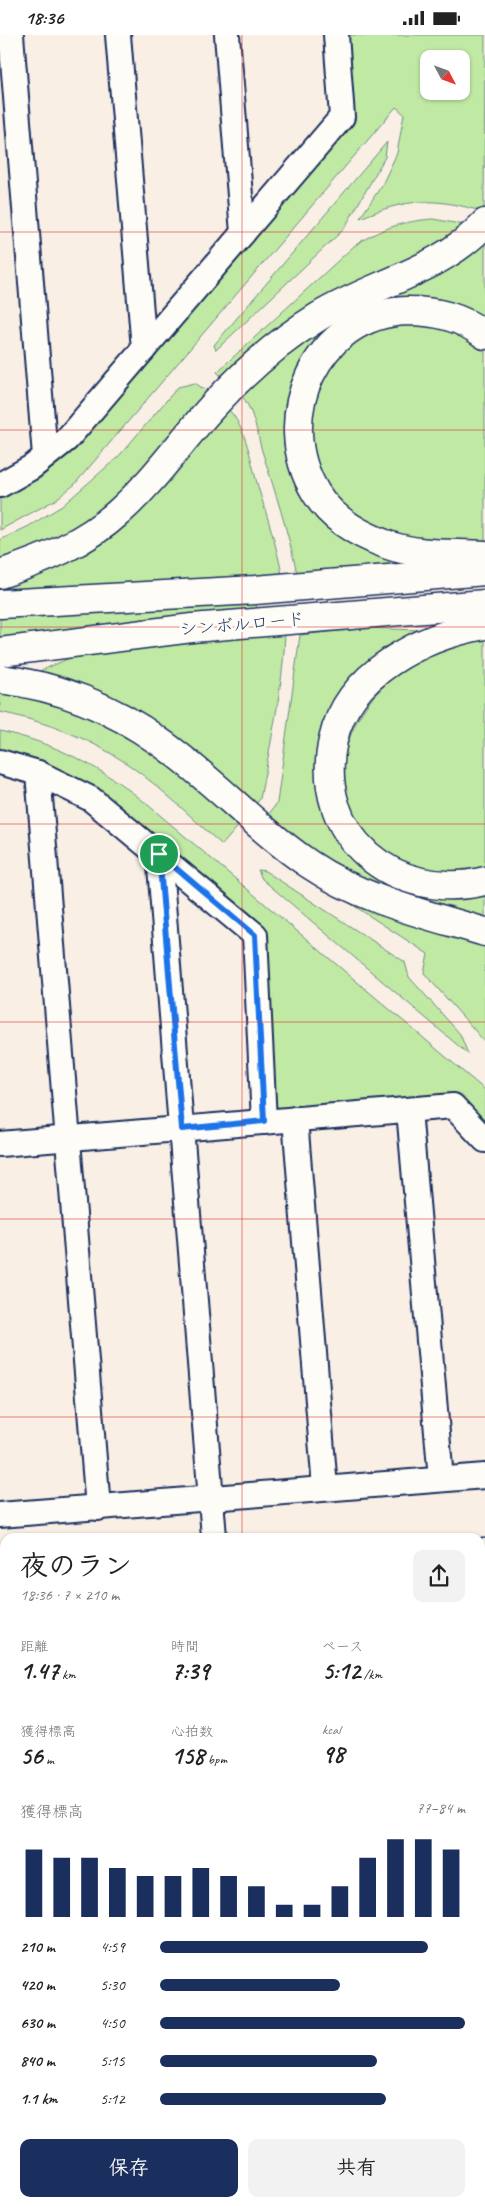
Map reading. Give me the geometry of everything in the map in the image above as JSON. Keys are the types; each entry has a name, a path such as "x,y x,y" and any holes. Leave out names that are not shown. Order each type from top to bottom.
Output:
{"main road":[{"path":"0,575 62,551 120,512 223,395 261,358 290,336 347,301 428,265 455,250 485,223"},
{"path":"485,335 451,316 426,311 403,311 380,316 346,332 329,347 314,366 302,394 298,426 299,441 307,477 325,505 339,519 371,538 407,551 485,555"},
{"name":"シンボルロード","path":"0,604 255,590 485,571"},
{"name":"シンボルロード","path":"0,652 192,628 485,604"},
{"path":"485,625 441,635 396,658 376,673 357,693 343,716 333,740 331,779 333,798 339,816 362,850 392,873 426,885 449,886 485,881"},
{"path":"0,679 84,699 111,711 161,742 286,847 324,873 390,903 485,932"}],"street":[{"path":"11,35 45,456"},
{"path":"118,35 144,349"},
{"path":"227,35 243,233"},
{"path":"0,485 45,456 67,439 342,117 336,35"},
{"path":"0,762 38,773 91,799 255,935 264,1121"},
{"path":"38,773 98,1508"},
{"path":"159,854 214,1533"},
{"path":"0,1144 453,1107 485,1139"},
{"path":"409,1110 441,1479"},
{"path":"294,1119 324,1489"},
{"path":"0,1515 485,1476"}],"green space":[{"path":"345,35 485,35 484,212 450,204 422,202 408,203 377,211 360,218 382,185 397,153 404,114 396,107 74,485 55,500 0,530 0,496 351,121"},
{"path":"387,142 385,157 344,229 216,350 214,345"},
{"path":"433,219 471,226 229,375 220,375 217,372 354,246 392,227"},
{"path":"485,244 485,320 470,310 328,335 295,474 412,565 297,573 254,421 248,406 240,394 282,355 305,337 329,323 410,288 450,268"},
{"path":"403,322 461,330 485,344 485,543 436,541 389,532 360,517 343,503 330,487 320,469 314,450 313,410 318,390 328,370 343,351 359,338"},
{"path":"195,383 208,392 144,472 86,524 0,564 0,540 29,526 62,506 119,456 178,387"},
{"path":"227,408 239,425 248,446 282,574 74,589 4,588 1,585 35,572"},
{"path":"256,601 257,612 0,638 0,616"},
{"path":"368,628 418,630 420,635 392,649 319,763 380,878 400,889 433,898 485,893 485,917 369,883 329,864 267,817 277,803 300,635"},
{"path":"285,634 282,675 272,738 260,799 254,806 31,675 72,657 181,642"},
{"path":"485,639 485,869 459,874 407,868 385,856 368,839 355,819 347,798 343,777 345,756 350,736 360,716 373,698 399,673 434,654"},
{"path":"0,690 28,694 123,726 242,822 222,845 153,783 114,755 67,732 0,712"},
{"path":"0,731 39,742 75,757 92,766 142,800 485,1090 485,1124 459,1097 283,1112 274,1104 260,928 0,752"},
{"path":"256,839 485,944 485,1042 424,973 428,954 256,842"},
{"path":"258,870 265,871 405,962 409,977 460,1034 468,1054 262,879"}],"route":[{"path":"159,854 255,935 264,1121 182,1129 159,854"}]}
